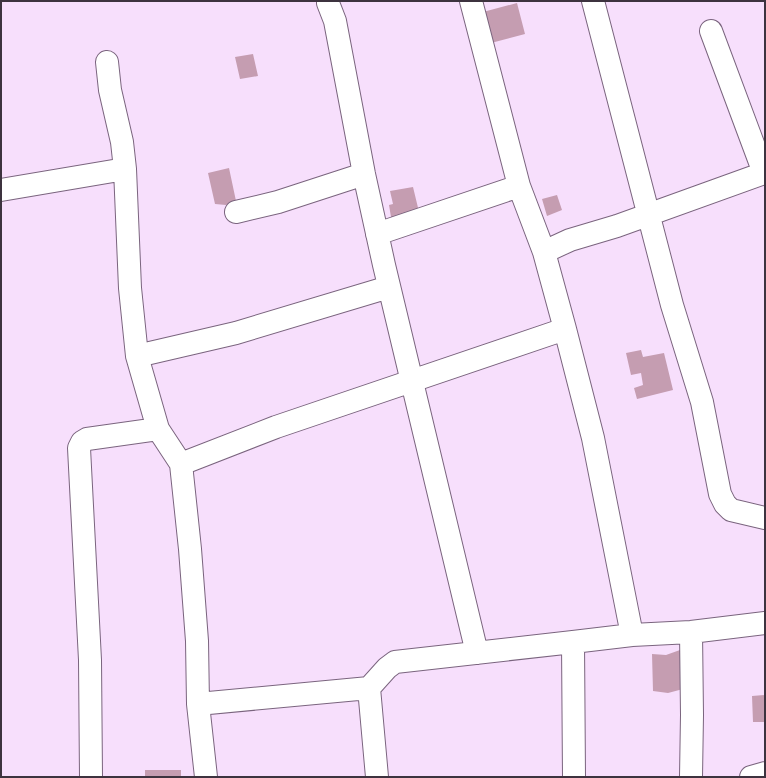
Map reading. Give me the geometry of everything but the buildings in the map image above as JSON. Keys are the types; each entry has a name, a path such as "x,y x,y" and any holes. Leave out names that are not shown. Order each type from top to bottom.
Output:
{"street":[{"path":"471,1 519,186 544,252 593,438 632,635"},
{"path":"593,1 672,305 702,402 720,494 725,504 731,510 765,518"},
{"path":"328,3 334,21 364,174 389,287 477,653"},
{"path":"544,252 570,240 617,226 764,174 711,32"},
{"path":"107,62 110,90 122,142 125,168 130,288 137,356 158,429 181,464 190,548 197,641 198,704 206,777"},
{"path":"1,190 125,168"},
{"path":"236,212 278,202 364,174"},
{"path":"377,234 519,186"},
{"path":"137,356 236,333 389,287"},
{"path":"181,464 276,427 565,329"},
{"path":"91,777 90,660 79,448 82,442 87,439 158,429"},
{"path":"198,704 369,688 387,668 395,662 632,635 691,632 765,623"},
{"path":"691,632 691,777"},
{"path":"573,642 574,777"},
{"path":"369,688 377,777"},
{"path":"751,777 765,773"}]}
